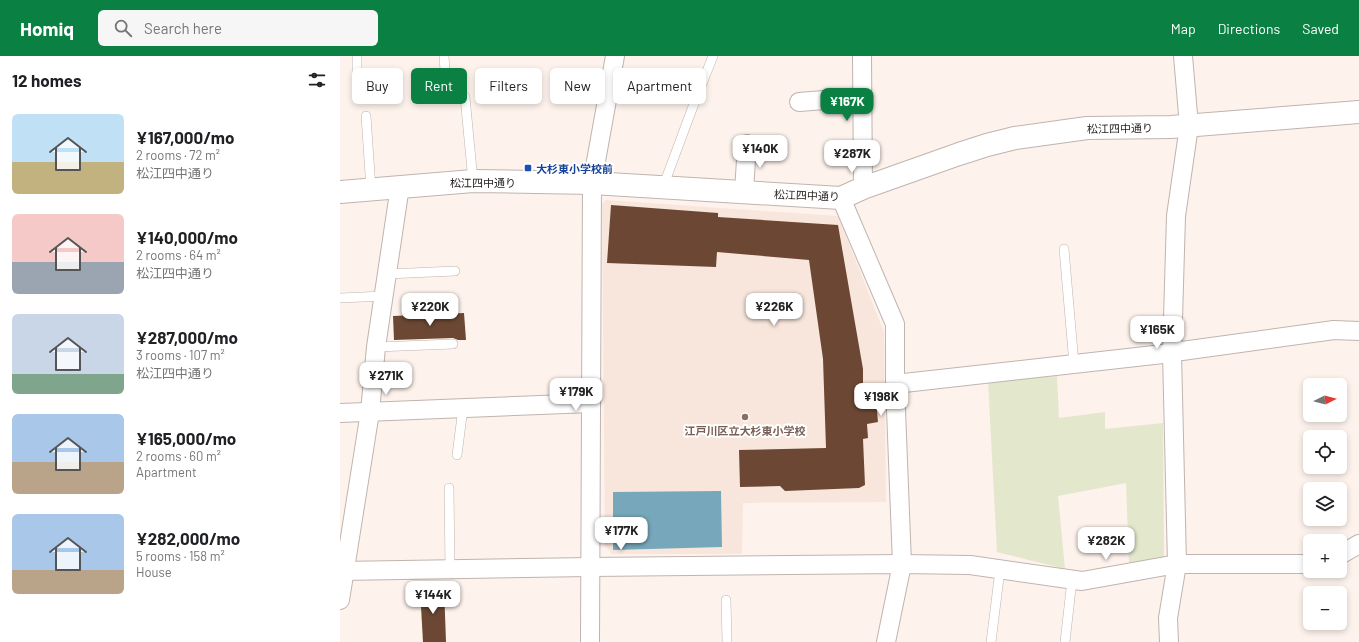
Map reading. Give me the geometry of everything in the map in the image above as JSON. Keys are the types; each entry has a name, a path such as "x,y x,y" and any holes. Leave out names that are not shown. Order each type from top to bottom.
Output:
{"street":[{"path":"590,642 592,183 614,56"},
{"path":"862,56 863,188"},
{"path":"1169,642 1168,618 1177,564 1172,353 1176,216 1189,126 1183,56"},
{"path":"799,102 862,97"},
{"name":"松江四中通り","path":"340,192 473,181 592,183 841,198 863,188 959,154 1015,138 1087,128 1155,128 1189,126 1359,112"},
{"path":"744,192 747,144"},
{"path":"340,600 342,571 370,412 376,347 400,186"},
{"path":"841,198 895,324 895,384 902,564 886,642"},
{"path":"895,384 1172,353 1182,350 1334,330 1359,331"},
{"path":"340,413 591,403"},
{"path":"1347,551 1359,544"},
{"path":"342,571 902,564 970,565 1082,581 1177,564 1303,564"}],"lane":[{"path":"357,56 357,68"},
{"path":"444,56 445,68"},
{"path":"663,188 713,56"},
{"path":"466,104 473,181"},
{"path":"366,116 371,189"},
{"path":"1064,249 1074,364"},
{"path":"387,274 455,271"},
{"path":"340,298 384,296"},
{"path":"376,347 453,344"},
{"path":"457,455 463,408"},
{"path":"448,488 450,569"},
{"path":"991,642 1000,570"},
{"path":"1065,642 1072,580"},
{"path":"726,600 727,642"}],"shaded area":[{"name":"江戸川区立大杉東小学校","path":"606,200 838,216 884,332 886,502 743,503 742,554 612,554 605,545 602,204"}],"green space":[{"path":"1057,376 1059,418 1105,412 1105,429 1163,423 1164,557 1129,563 1126,483 1058,496 1065,569 997,552 988,381"}],"water":[{"path":"721,491 722,547 613,550 613,492"}],"building":[{"path":"611,205 718,213 718,217 838,225 863,369 863,390 875,389 878,422 867,424 868,438 863,439 865,485 859,488 785,491 780,486 740,487 739,450 826,448 823,359 809,260 717,252 716,267 607,263"},
{"path":"464,313 466,340 458,340 453,338 394,340 393,316"},
{"path":"444,587 446,642 423,642 420,589"}],"place":[{"name":"大杉東小学校前","path":"528,168"},
{"name":"江戸川区立大杉東小学校","path":"745,417"}]}
